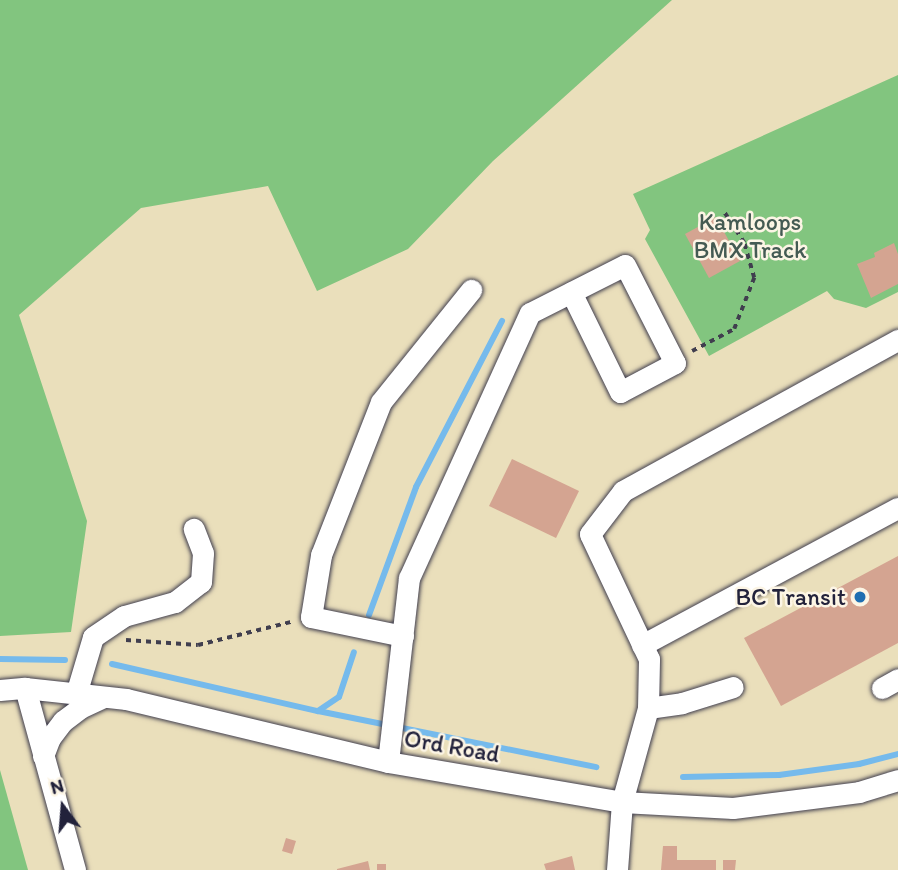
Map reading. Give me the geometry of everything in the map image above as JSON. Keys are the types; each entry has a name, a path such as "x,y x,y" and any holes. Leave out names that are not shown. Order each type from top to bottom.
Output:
{"street":[{"path":"388,762 409,578 530,313 570,292 625,265 674,363 620,391 570,292"},
{"path":"403,636 311,617 321,555 381,402 471,290"},
{"path":"617,870 622,802 648,708 649,659 590,534 623,491 898,340"},
{"path":"642,645 898,508"},
{"path":"76,694 93,637 124,616 175,602 201,582 203,553 194,529"},
{"path":"648,708 682,703 733,687"},
{"path":"25,688 75,870"},
{"name":"Ord Road","path":"0,690 25,688 126,699 388,762 622,802 733,808 859,792 898,780"},
{"path":"43,756 50,738 63,721 80,708 104,697"}],"path":[{"path":"692,351 734,329 754,278 744,243 724,212"},
{"path":"93,637 198,645 311,617"}],"green space":[{"path":"0,0 672,0 493,161 408,249 317,291 268,186 141,208 19,315 87,521 71,632 0,636"},
{"name":"Kamloops BMX Track","path":"898,75 898,292 866,308 834,299 827,291 709,356 645,239 650,230 633,194"},
{"path":"0,770 28,870 0,870"}],"building":[{"path":"716,217 740,261 709,278 685,234"},
{"path":"894,243 898,254 898,284 871,298 857,264 875,257 874,253"},
{"path":"512,459 579,491 556,538 489,506"},
{"name":"BC Transit","path":"898,556 898,643 781,706 744,638"},
{"path":"286,838 296,841 292,854 282,851"},
{"path":"663,846 677,846 677,860 716,860 716,870 661,870"},
{"path":"572,856 575,870 546,870 544,864"},
{"path":"723,860 736,860 735,870 723,870"},
{"path":"368,861 370,870 337,870 337,869"},
{"path":"377,864 386,864 386,870 377,870"}],"waterway":[{"path":"369,615 416,487 502,321"},
{"path":"112,664 318,711 339,697 354,652"},
{"path":"0,659 65,660"},
{"path":"318,711 596,767"},
{"path":"683,777 779,775 859,764 898,754"}],"place":[{"name":"BC Transit","path":"860,597"}]}
